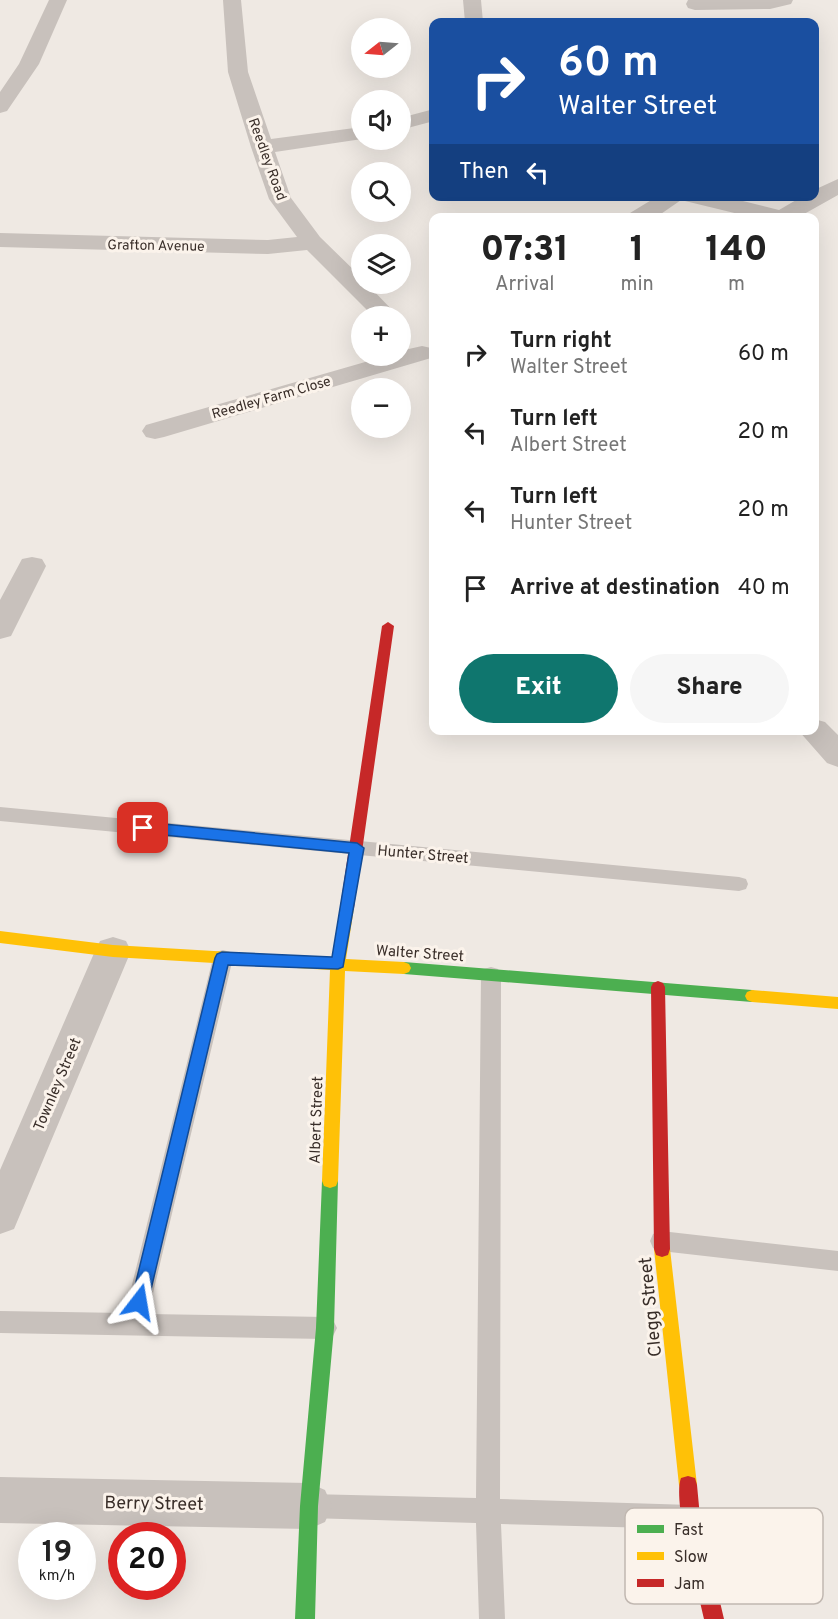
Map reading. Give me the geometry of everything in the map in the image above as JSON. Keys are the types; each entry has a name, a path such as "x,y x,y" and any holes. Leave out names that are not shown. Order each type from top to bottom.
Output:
{"street":[{"path":"0,107 19,64 58,0"},
{"name":"Reedley Road","path":"232,0 238,72 280,198 312,242 376,306"},
{"path":"472,0 474,18"},
{"path":"692,7 770,3 784,0"},
{"path":"411,121 429,117"},
{"path":"262,147 351,135"},
{"path":"819,196 838,186"},
{"path":"646,213 666,201"},
{"path":"714,201 764,213"},
{"path":"788,213 810,201"},
{"name":"Grafton Avenue","path":"0,240 268,248 312,242"},
{"name":"Reedley Farm Close","path":"155,431 421,347"},
{"path":"0,629 32,566"},
{"name":"Albert Street","path":"305,1619 309,1506 325,1328 338,963 357,848 388,626"},
{"path":"819,735 838,755"},
{"name":"Walter Street","path":"0,937 113,951 338,963 838,1003"},
{"name":"Townley Street","path":"0,1216 113,951"},
{"name":"Clegg Street","path":"658,987 661,1240 690,1508"},
{"name":"Berry Street","path":"0,1500 309,1506"},
{"name":"Clegg Street","path":"711,1604 714,1619"}],"lane":[{"name":"Hunter Street","path":"0,814 739,884"},
{"path":"134,1325 222,958"},
{"path":"491,975 488,1511 492,1619"},
{"path":"661,1240 838,1261"},
{"path":"0,1322 325,1328"},
{"path":"309,1506 625,1515"}],"traffic: fast":[{"path":"404,968 752,996"},
{"path":"305,1619 309,1506 325,1328 330,1181"}],"traffic: slow":[{"path":"330,1181 338,963 347,908"},
{"path":"0,937 113,951 404,968"},
{"path":"752,996 838,1003"},
{"path":"662,1249 688,1485"}],"traffic: jam":[{"path":"347,908 388,626"},
{"path":"658,987 662,1249"},
{"path":"688,1485 690,1508"},
{"path":"711,1604 714,1619"}],"route":[{"path":"139,1302 222,958 338,963 357,848 143,828"}]}
